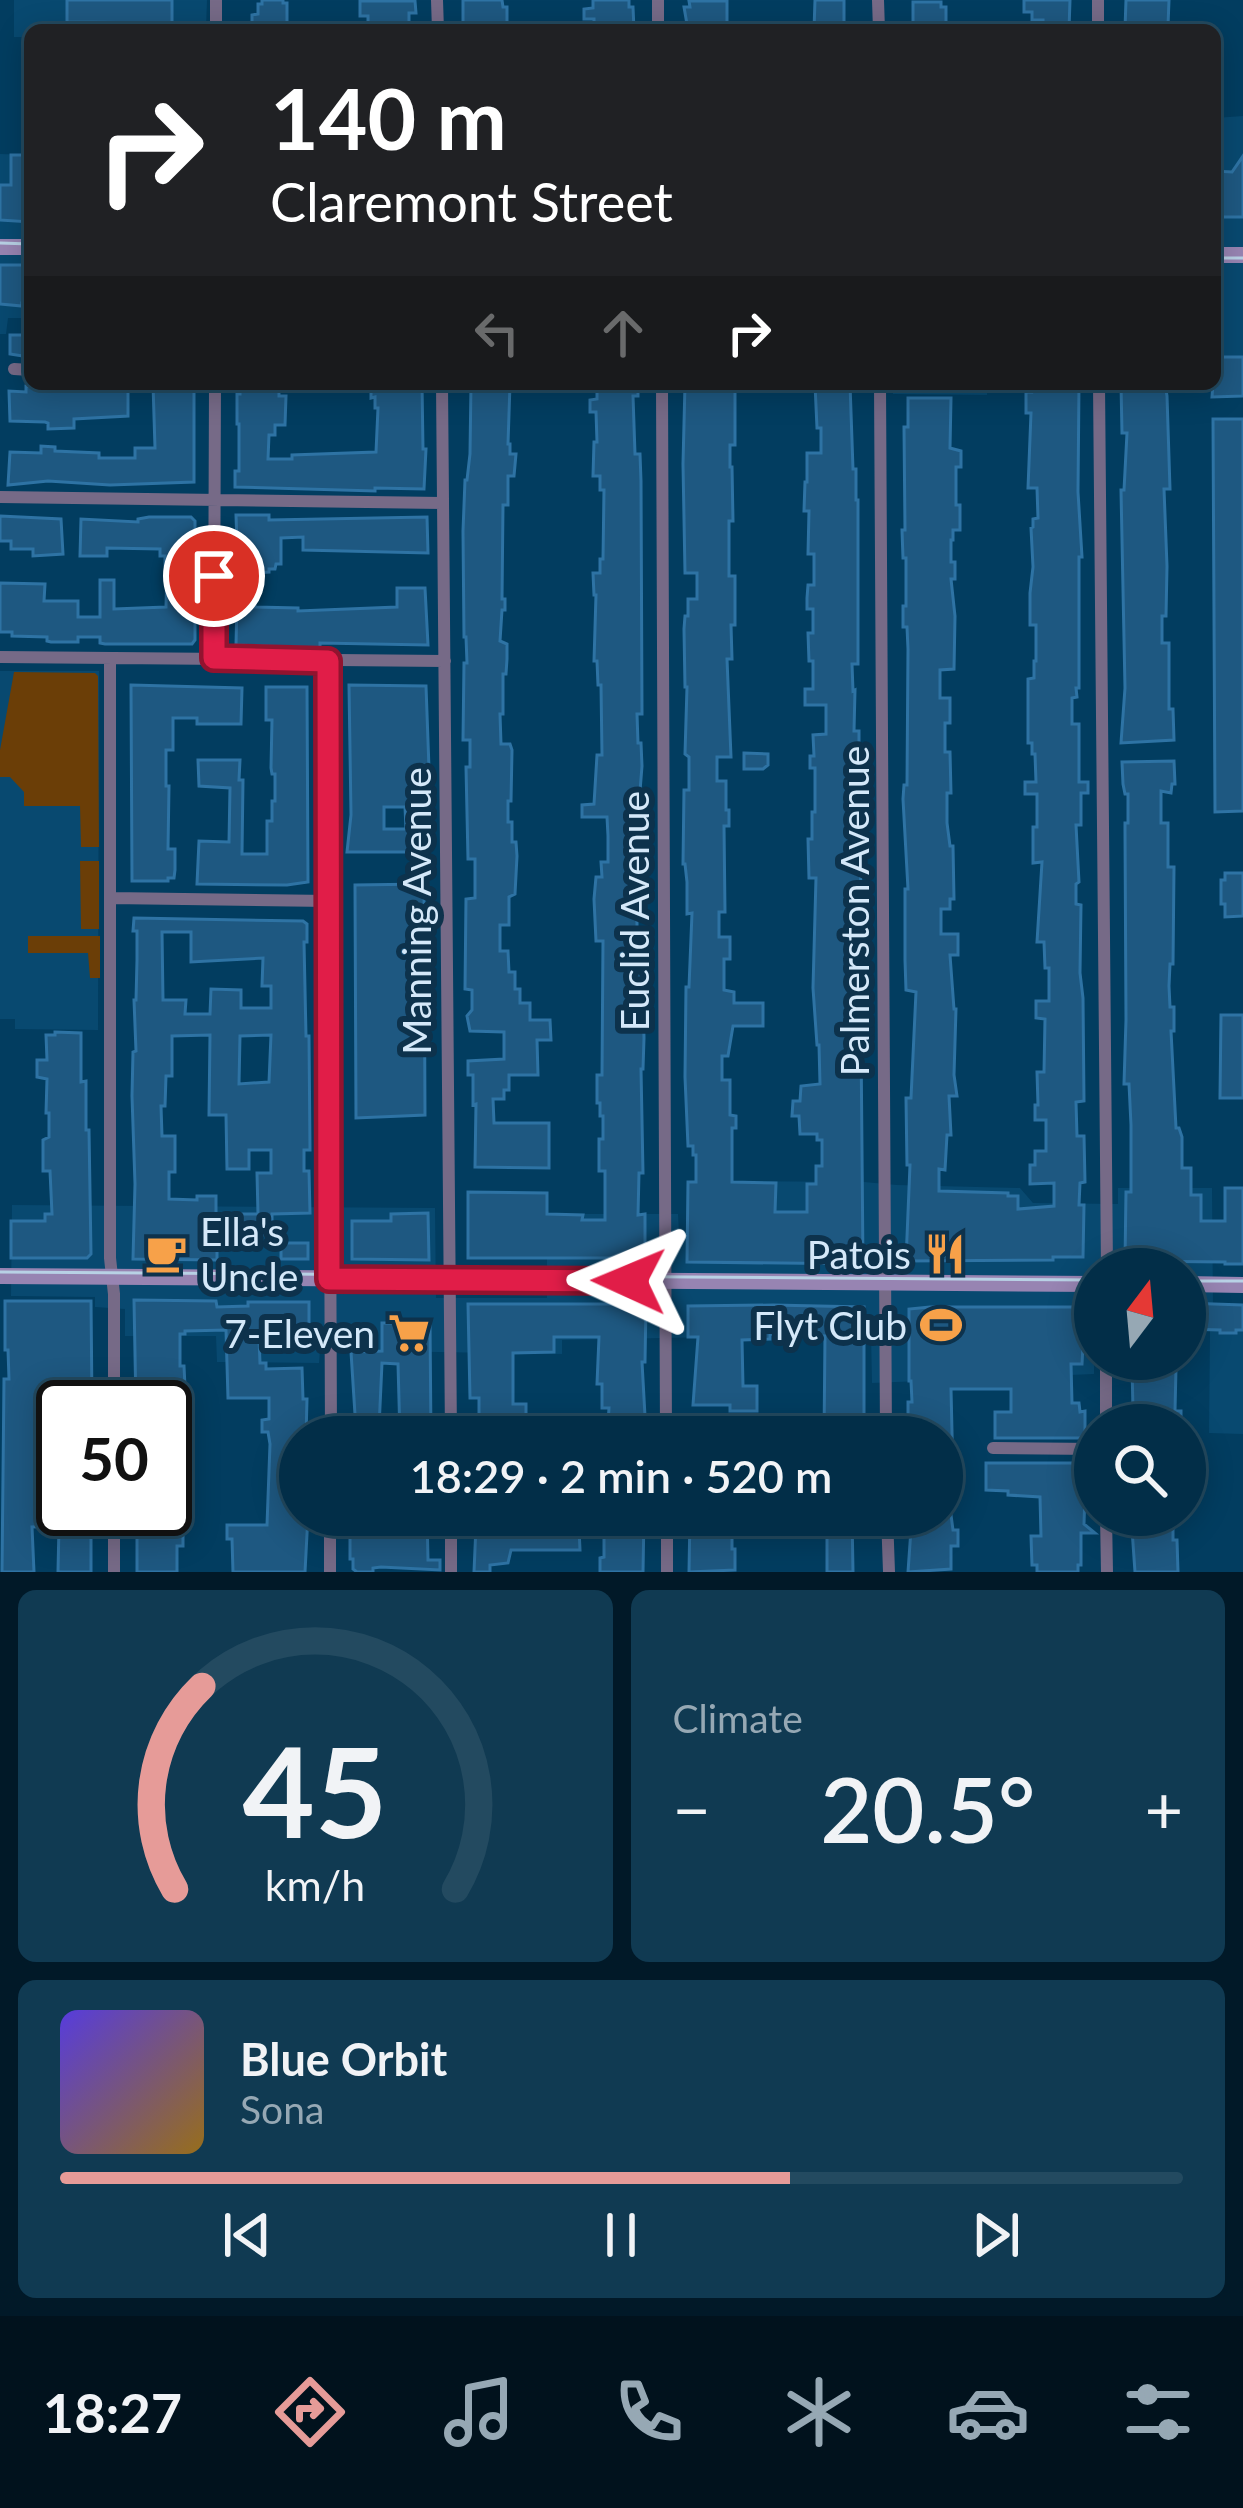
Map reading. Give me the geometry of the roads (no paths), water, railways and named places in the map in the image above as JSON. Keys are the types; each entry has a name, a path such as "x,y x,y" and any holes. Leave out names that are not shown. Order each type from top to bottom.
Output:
{"main road":[{"path":"0,1276 1074,1284"},
{"path":"1206,1285 1243,1285"}],"street":[{"path":"14,369 24,370"},
{"path":"214,658 215,390"},
{"name":"Manning Avenue","path":"442,390 451,1416"},
{"name":"Euclid Avenue","path":"662,390 666,1416"},
{"name":"Palmerston Avenue","path":"880,390 886,1416"},
{"path":"1099,390 1107,1248"},
{"path":"0,497 442,503"},
{"path":"0,657 445,661"},
{"path":"110,658 114,1380"},
{"path":"328,661 331,1416"},
{"path":"111,898 328,901"},
{"path":"993,1448 1074,1448"},
{"path":"114,1536 114,1572"},
{"path":"330,1536 330,1572"},
{"path":"451,1536 452,1572"},
{"path":"667,1536 667,1572"},
{"path":"888,1536 889,1572"},
{"path":"1106,1536 1107,1572"}],"tram line":[{"path":"0,243 24,244"},
{"path":"1221,258 1243,258"},
{"path":"0,1272 1074,1280"},
{"path":"1206,1281 1243,1281"}],"place":[{"name":"Ella's Uncle","path":"166,1253"},
{"name":"Patois","path":"945,1254"},
{"name":"Flyt Club","path":"941,1325"},
{"name":"7-Eleven","path":"409,1333"}]}
